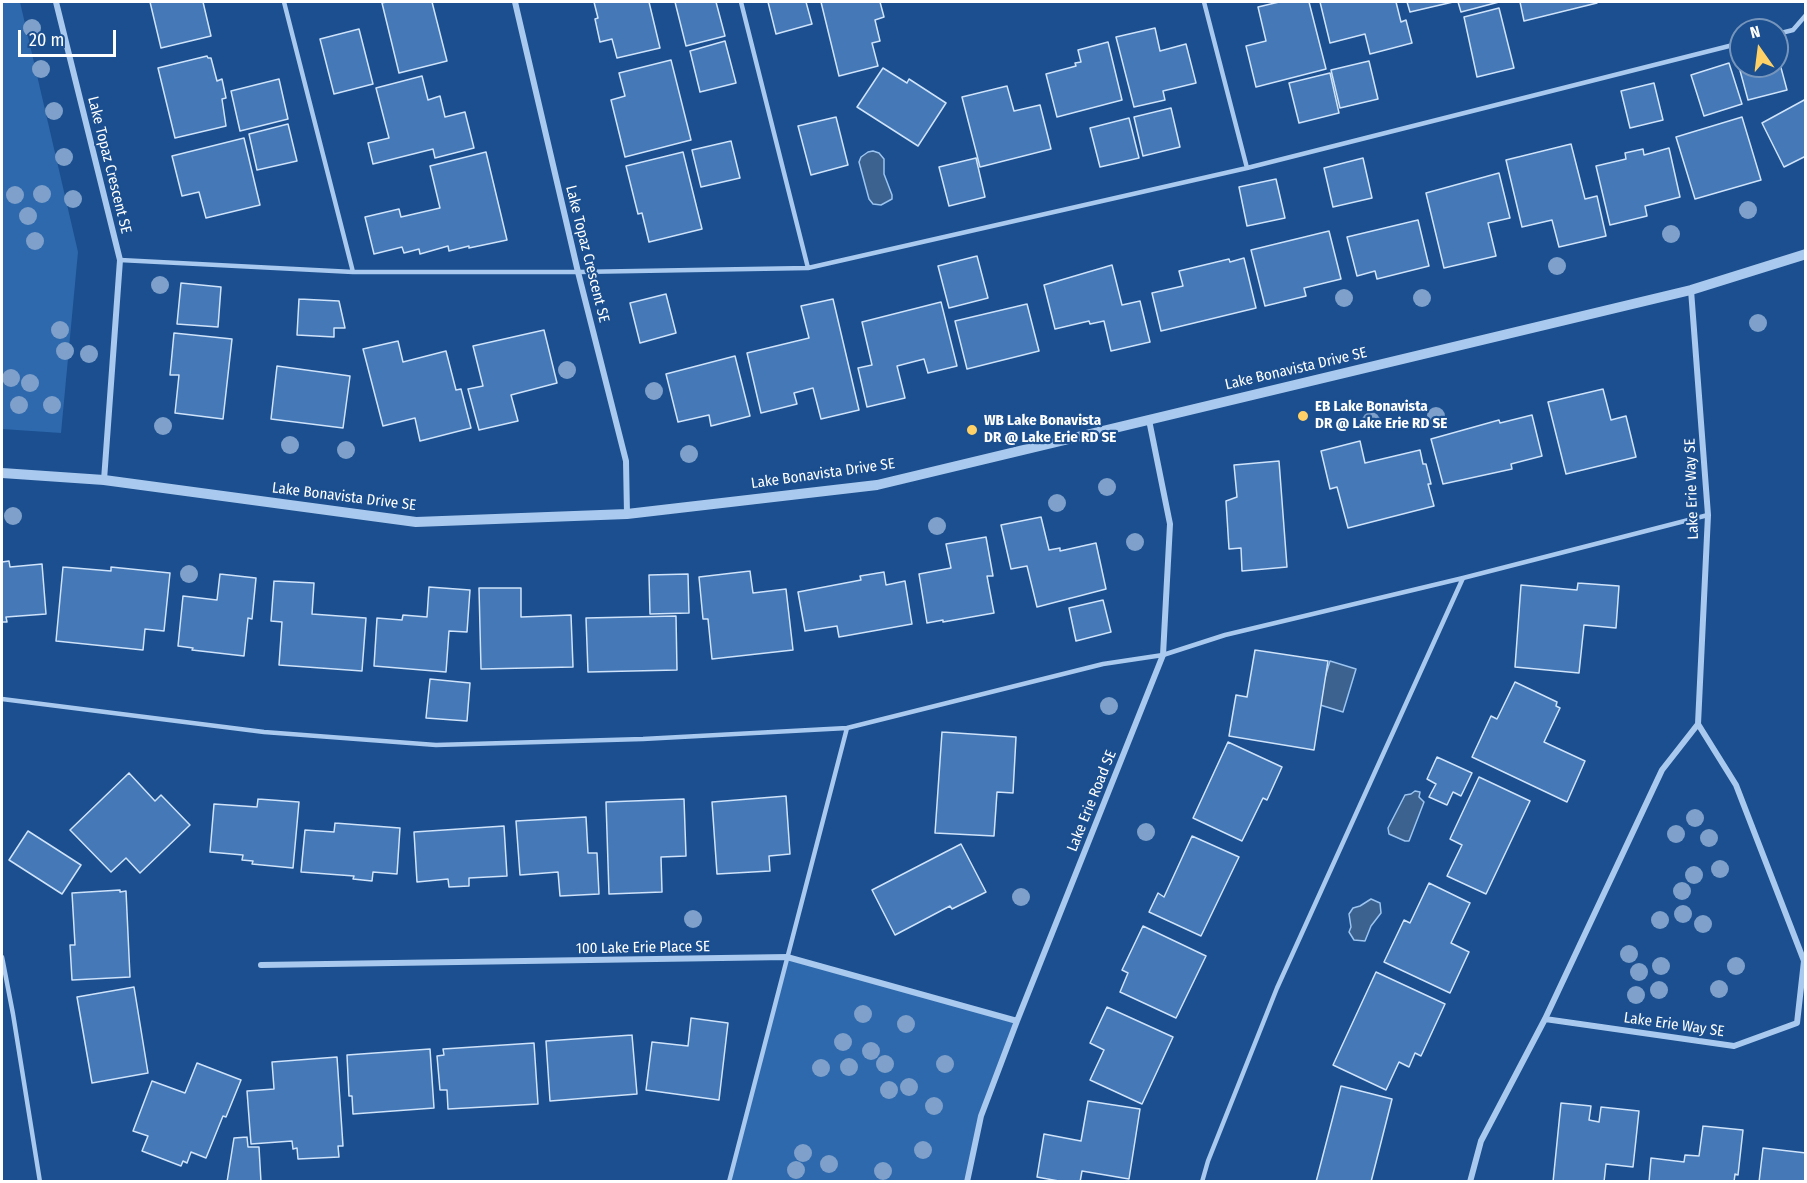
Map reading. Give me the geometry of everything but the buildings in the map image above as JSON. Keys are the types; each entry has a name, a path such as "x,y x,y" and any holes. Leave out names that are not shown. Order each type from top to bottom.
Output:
{"street":[{"name":"Lake Topaz Crescent SE","path":"56,2 120,260 104,480"},
{"name":"Lake Topaz Crescent SE","path":"515,2 578,272 626,461 627,514"},
{"name":"Lake Bonavista Drive SE","path":"2,473 104,480 416,522 627,514 877,485 1691,290 1806,254"},
{"name":"Lake Erie Way SE","path":"1545,1019 1734,1046 1797,1023 1804,961 1736,785 1698,724 1708,515 1691,290"},
{"name":"Lake Erie Road SE","path":"967,1182 981,1116 1163,655 1170,524 1149,419"},
{"path":"1470,1182 1481,1141 1545,1019 1662,770 1698,724"},
{"name":"100 Lake Erie Place SE","path":"261,965 787,957 1017,1021"}],"lane":[{"path":"285,2 353,272"},
{"path":"741,2 808,268"},
{"path":"1204,2 1247,168"},
{"path":"1789,31 1793,30 1806,15"},
{"path":"120,260 353,272 578,272 808,268 1247,168 1729,46"},
{"path":"2,699 264,732 436,745 643,739 847,728 1103,664 1163,655 1225,635 1463,578 1708,515"},
{"path":"1202,1182 1208,1161 1277,988 1463,578"},
{"path":"729,1182 847,728"},
{"path":"2,957 40,1182"}],"shaded area":[{"path":"2,2 20,2 78,252 61,433 2,429"},
{"path":"873,151 879,153 884,159 884,174 892,195 892,199 881,205 873,204 869,199 859,162 861,157"},
{"path":"1330,661 1356,669 1343,712 1317,704"},
{"path":"1415,791 1420,792 1419,797 1424,802 1409,841 1405,841 1389,834 1388,828 1405,795"},
{"path":"1371,899 1380,903 1381,913 1371,926 1365,941 1354,940 1349,932 1351,927 1349,914 1353,908"},
{"path":"787,957 1017,1021 981,1116 967,1181 729,1182"}],"place":[{"name":"EB Lake Bonavista DR @ Lake Erie RD SE","path":"1303,416"},
{"name":"WB Lake Bonavista DR @ Lake Erie RD SE","path":"972,430"}]}
